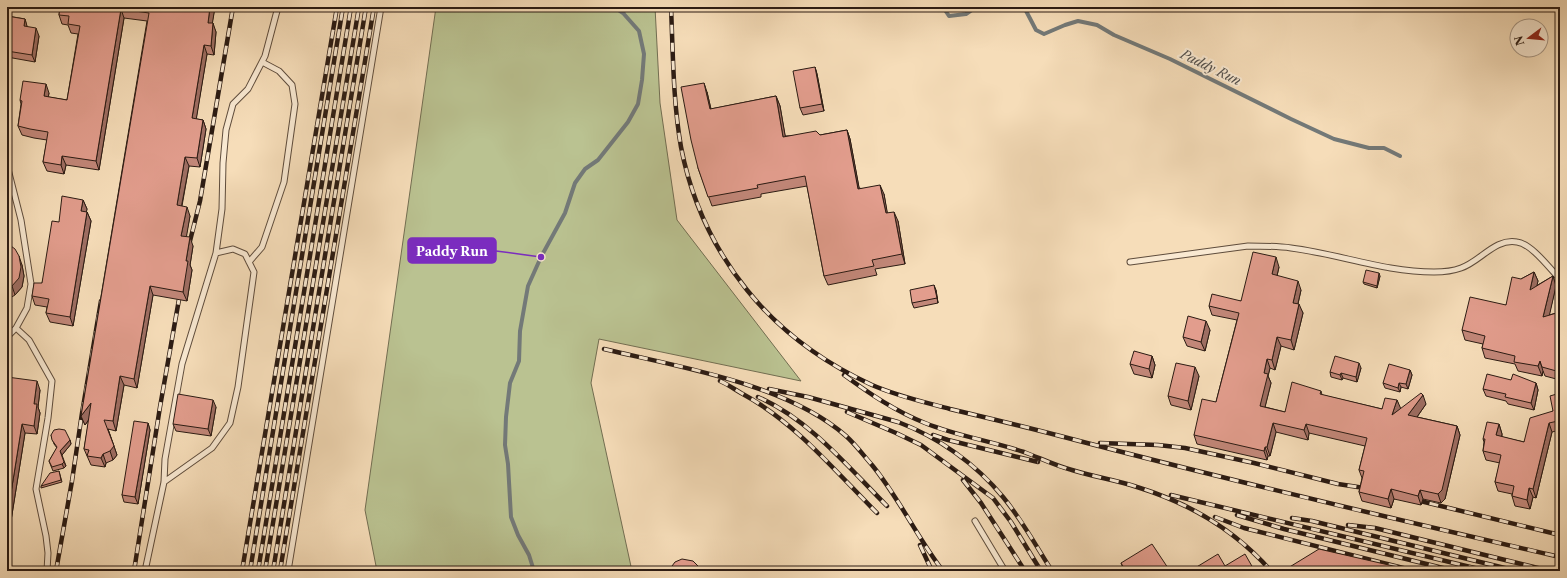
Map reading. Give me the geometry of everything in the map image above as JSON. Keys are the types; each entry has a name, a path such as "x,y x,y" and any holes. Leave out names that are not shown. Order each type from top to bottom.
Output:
{"lane":[{"path":"145,571 164,482 165,459 182,364 216,254 222,209 223,163 226,130 233,104 248,89 265,56 278,7"},
{"path":"288,571 380,7"},
{"path":"249,262 262,247 284,182 295,104 292,85 279,71 262,62"},
{"path":"7,165 21,220 31,284 27,308 16,328 7,337"},
{"path":"1130,262 1248,246 1262,246 1292,248 1371,264 1433,272 1462,268 1499,244 1510,241 1521,242 1530,248 1560,279"},
{"path":"164,482 212,448 230,423 238,387 254,272 245,254 233,249 216,254"},
{"path":"16,328 29,340 52,381 48,418 36,489 46,542 47,571"},
{"path":"975,521 1005,571"}],"green space":[{"path":"436,7 655,7 660,103 677,220 801,381 599,339 591,383 632,571 377,571 365,510"}],"building":[{"path":"60,7 210,7 208,23 213,23 211,46 204,45 192,118 203,120 197,158 185,157 177,205 187,207 181,236 190,237 183,292 150,286 134,379 120,376 113,421 104,420 114,446 110,451 103,454 101,458 87,456 89,450 84,449 91,403 81,416 149,13 121,9 96,161 62,156 61,165 43,162 48,132 18,126 22,101 20,100 23,81 46,84 44,96 67,100 80,26 68,24 69,16 59,15"},
{"path":"7,16 25,19 24,26 36,28 32,55 7,51"},
{"path":"815,67 822,104 800,108 793,71"},
{"path":"704,83 710,109 776,96 783,137 816,131 820,135 847,130 858,189 880,185 886,213 894,212 902,254 872,260 874,266 824,276 805,176 757,185 758,188 708,197 698,168 691,140 681,87"},
{"path":"62,196 83,200 81,211 87,212 70,317 46,313 49,299 32,296 34,283 42,283 52,221 59,222"},
{"path":"7,243 15,249 19,256 21,267 19,278 7,289"},
{"path":"1253,252 1276,257 1272,274 1298,281 1293,303 1299,304 1291,340 1277,337 1272,360 1267,359 1264,373 1268,374 1260,406 1285,412 1292,382 1321,391 1320,394 1382,409 1385,398 1397,400 1392,415 1421,393 1423,395 1408,415 1457,426 1442,490 1438,494 1420,490 1418,496 1391,489 1388,499 1359,492 1364,471 1359,470 1367,438 1306,424 1304,430 1273,423 1267,447 1265,447 1264,451 1194,435 1202,399 1216,402 1239,313 1209,306 1212,294 1241,301"},
{"path":"1366,270 1379,273 1377,286 1363,282"},
{"path":"1534,272 1530,290 1553,276 1543,317 1560,312 1560,372 1542,367 1540,361 1538,366 1514,362 1515,356 1482,348 1485,336 1462,330 1470,297 1506,305 1512,277 1521,279"},
{"path":"934,285 937,298 912,303 910,290"},
{"path":"1188,316 1206,321 1201,342 1183,337"},
{"path":"1134,351 1152,356 1149,369 1130,364"},
{"path":"1335,356 1359,363 1356,377 1330,372"},
{"path":"1176,363 1195,367 1188,401 1168,396"},
{"path":"1389,364 1410,370 1406,384 1399,383 1398,388 1383,383"},
{"path":"1487,374 1511,380 1513,374 1536,383 1531,403 1505,397 1506,394 1483,389"},
{"path":"7,377 37,381 34,404 37,404 34,426 22,424 7,518"},
{"path":"1560,393 1560,421 1549,423 1533,489 1529,488 1527,500 1512,496 1514,486 1495,482 1501,455 1483,451 1485,439 1483,439 1487,422 1499,424 1496,435 1524,442 1530,418 1553,411 1550,396"},
{"path":"178,394 213,400 208,429 173,424"},
{"path":"134,421 148,423 135,497 122,495"},
{"path":"54,430 65,430 70,440 60,451 64,462 52,467 49,461 57,447 52,440 51,435"},
{"path":"59,471 61,480 41,486 50,473"},
{"path":"1152,544 1170,571 1126,571 1121,563"},
{"path":"1319,549 1415,571 1283,571"},
{"path":"1218,554 1225,566 1245,554 1256,571 1190,571"},
{"path":"682,559 693,561 698,566 699,571 672,571 672,566 675,562"}],"waterway":[{"path":"614,7 623,13"},
{"name":"Paddy Run","path":"534,571 529,555 518,535 511,517 508,464 505,445 506,417 510,383 519,361 520,331 528,286 541,257 565,213 575,183 585,169 598,160 628,122 638,104 644,54 639,31 623,13 626,7"},
{"name":"Paddy Run","path":"943,7 949,16 966,14 976,7"},
{"name":"Paddy Run","path":"1024,7 1036,30 1044,34 1078,21 1097,25 1114,35 1170,59 1334,139 1369,148 1384,148 1400,156"}],"railway":[{"path":"188,249 200,201 233,7"},
{"path":"242,571 337,7"},
{"path":"250,571 343,7"},
{"path":"258,571 351,7"},
{"path":"265,571 359,7"},
{"path":"273,571 366,7"},
{"path":"280,571 374,7"},
{"path":"671,7 678,130 685,166 705,223 724,258 760,305 804,345 837,367 881,389 930,404 1249,484 1560,557"},
{"path":"134,571 160,407 181,288"},
{"path":"56,571 101,301"},
{"path":"604,349 698,371 763,390 794,403 822,418 846,436 872,465 891,491 943,571"},
{"path":"844,375 883,402 903,413 937,428 1024,452 1066,468 1088,475 1121,482 1175,501 1193,510 1226,531 1257,556 1271,571"},
{"path":"720,381 761,405 796,432 877,513"},
{"path":"769,389 808,397 898,422 913,428 942,444 981,473 1003,497 1023,524 1052,571"},
{"path":"758,397 795,418 811,431 843,460 887,506"},
{"path":"847,412 921,445 993,498 1011,522 1041,571"},
{"path":"933,435 1038,462"},
{"path":"1100,443 1158,445 1185,448 1254,463 1338,484 1371,489"},
{"path":"963,480 981,503 1025,571"},
{"path":"1171,495 1487,571"},
{"path":"1412,499 1560,535"},
{"path":"1237,515 1284,529 1455,571"},
{"path":"1215,517 1244,528 1415,571"},
{"path":"1292,518 1312,521 1517,571"},
{"path":"1348,525 1375,528 1550,571"},
{"path":"920,545 932,571"}],"place":[{"name":"Paddy Run","path":"541,257"}]}
